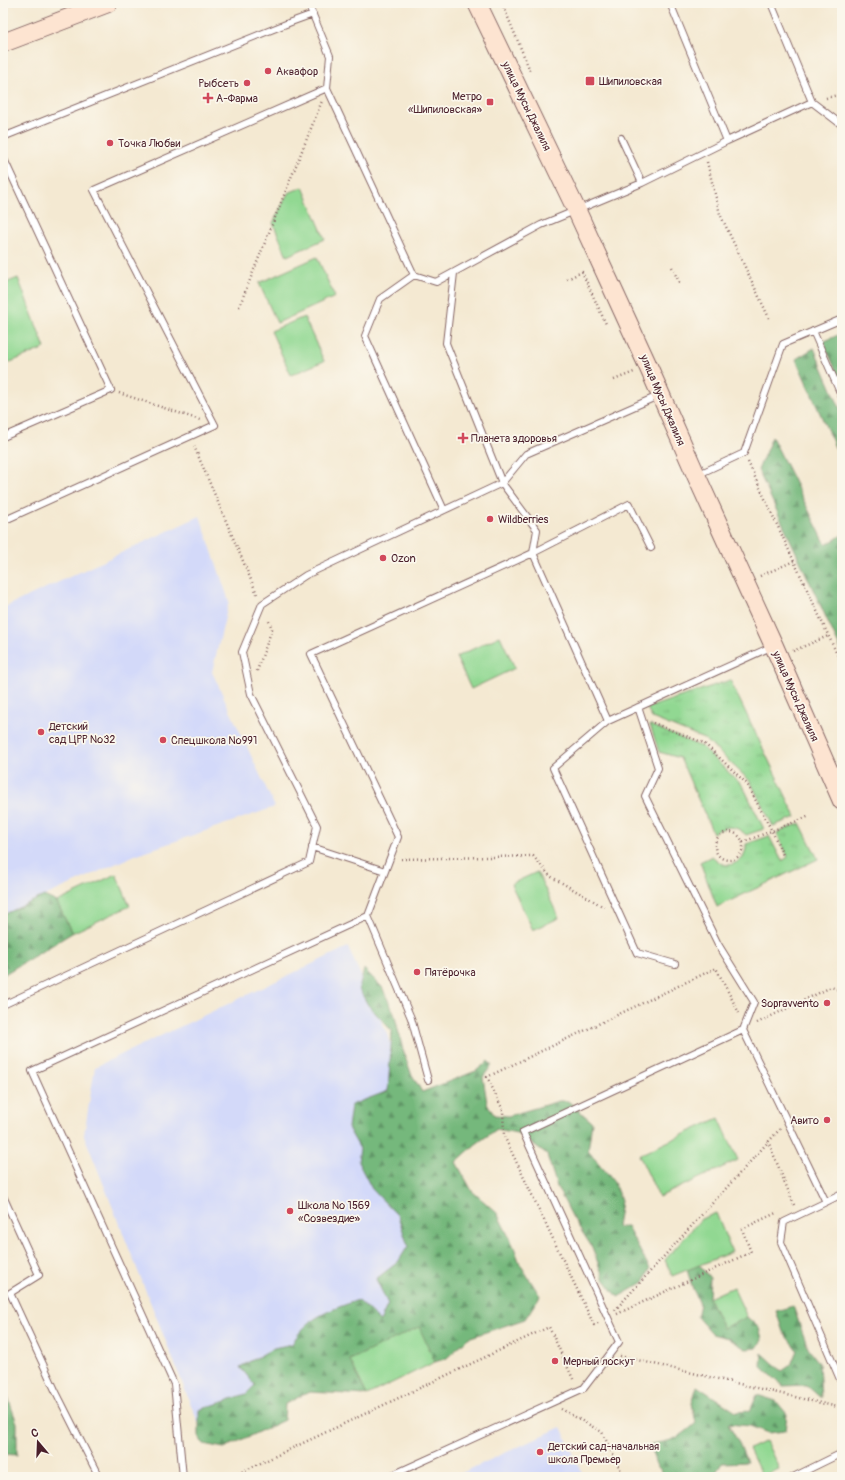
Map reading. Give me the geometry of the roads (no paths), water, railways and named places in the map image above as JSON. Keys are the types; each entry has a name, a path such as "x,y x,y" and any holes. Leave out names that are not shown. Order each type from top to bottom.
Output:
{"main road":[{"path":"4,41 108,3"},
{"name":"улица Мусы Джалиля","path":"477,3 576,209 841,796"}],"lane":[{"path":"308,3 330,56 327,88 414,275 436,282 541,225 576,209 642,183 727,141 812,102"},
{"path":"670,3 727,141"},
{"path":"771,3 812,102 842,125"},
{"path":"3,137 313,14"},
{"path":"3,520 215,425 94,190 327,88"},
{"path":"621,138 642,183"},
{"path":"3,157 111,390 3,437"},
{"path":"454,273 446,343 502,483 537,530 533,553 608,721"},
{"path":"414,275 380,299 365,336 444,510"},
{"path":"696,475 744,453 783,344 842,319"},
{"path":"813,331 842,397"},
{"path":"3,1005 309,862 317,826 251,694 243,659 242,652 262,604 306,575 502,483 526,454 661,395"},
{"path":"428,1080 411,1018 368,916 398,837 311,654 533,553 629,504 651,548"},
{"path":"675,964 637,953 553,768 608,721 774,646"},
{"path":"638,707 658,768 645,796 718,944 754,1002 743,1030 826,1202"},
{"path":"312,847 385,871"},
{"path":"183,1477 174,1384 32,1071 368,916"},
{"path":"388,1477 584,1388 619,1342 523,1132 743,1030"},
{"path":"842,1194 784,1222 781,1242 842,1384"},
{"path":"3,1196 39,1275 10,1293 55,1390 99,1477"},
{"path":"793,1477 842,1453"}],"place":[{"name":"Аквафор","path":"268,71"},
{"name":"Шипиловская","path":"590,81"},
{"name":"Рыбсеть","path":"247,83"},
{"name":"А-Фарма","path":"208,98"},
{"name":"Метро «Шипиловская»","path":"490,102"},
{"name":"Точка Любви","path":"110,143"},
{"name":"Планета здоровья","path":"463,438"},
{"name":"Wildberries","path":"490,519"},
{"name":"Ozon","path":"383,558"},
{"name":"Детский сад ЦРР №32","path":"41,732"},
{"name":"Спецшкола №991","path":"163,740"},
{"name":"Пятёрочка","path":"417,972"},
{"name":"Sopravvento","path":"827,1003"},
{"name":"Авито","path":"827,1120"},
{"name":"Школа № 1569 «Созвездие»","path":"290,1211"},
{"name":"Мерный лоскут","path":"555,1361"},
{"name":"Детский сад-начальная школа Премьер","path":"540,1452"}]}
